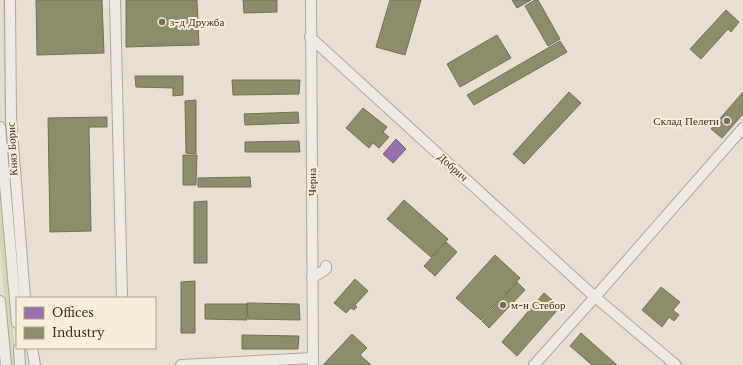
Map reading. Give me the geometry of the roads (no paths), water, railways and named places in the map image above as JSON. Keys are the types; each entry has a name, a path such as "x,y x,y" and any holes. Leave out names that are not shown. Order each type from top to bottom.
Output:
{"street":[{"name":"Княз Борис","path":"10,0 11,126 25,297"},
{"path":"114,0 122,297"},
{"name":"Черна","path":"312,0 310,37 313,361"},
{"name":"Добрич","path":"310,37 596,297 676,365"},
{"name":"Княз Борис","path":"0,127 16,311"},
{"path":"534,365 596,297 743,128"},
{"path":"312,278 326,269 326,266"},
{"path":"0,301 6,365"},
{"path":"19,349 20,365"},
{"path":"32,349 35,365"},
{"path":"181,365 313,361"}],"place":[{"name":"з-д Дружба","path":"162,22"},
{"name":"Склад Пелети","path":"727,121"},
{"name":"м-н Стебор","path":"503,305"}]}
